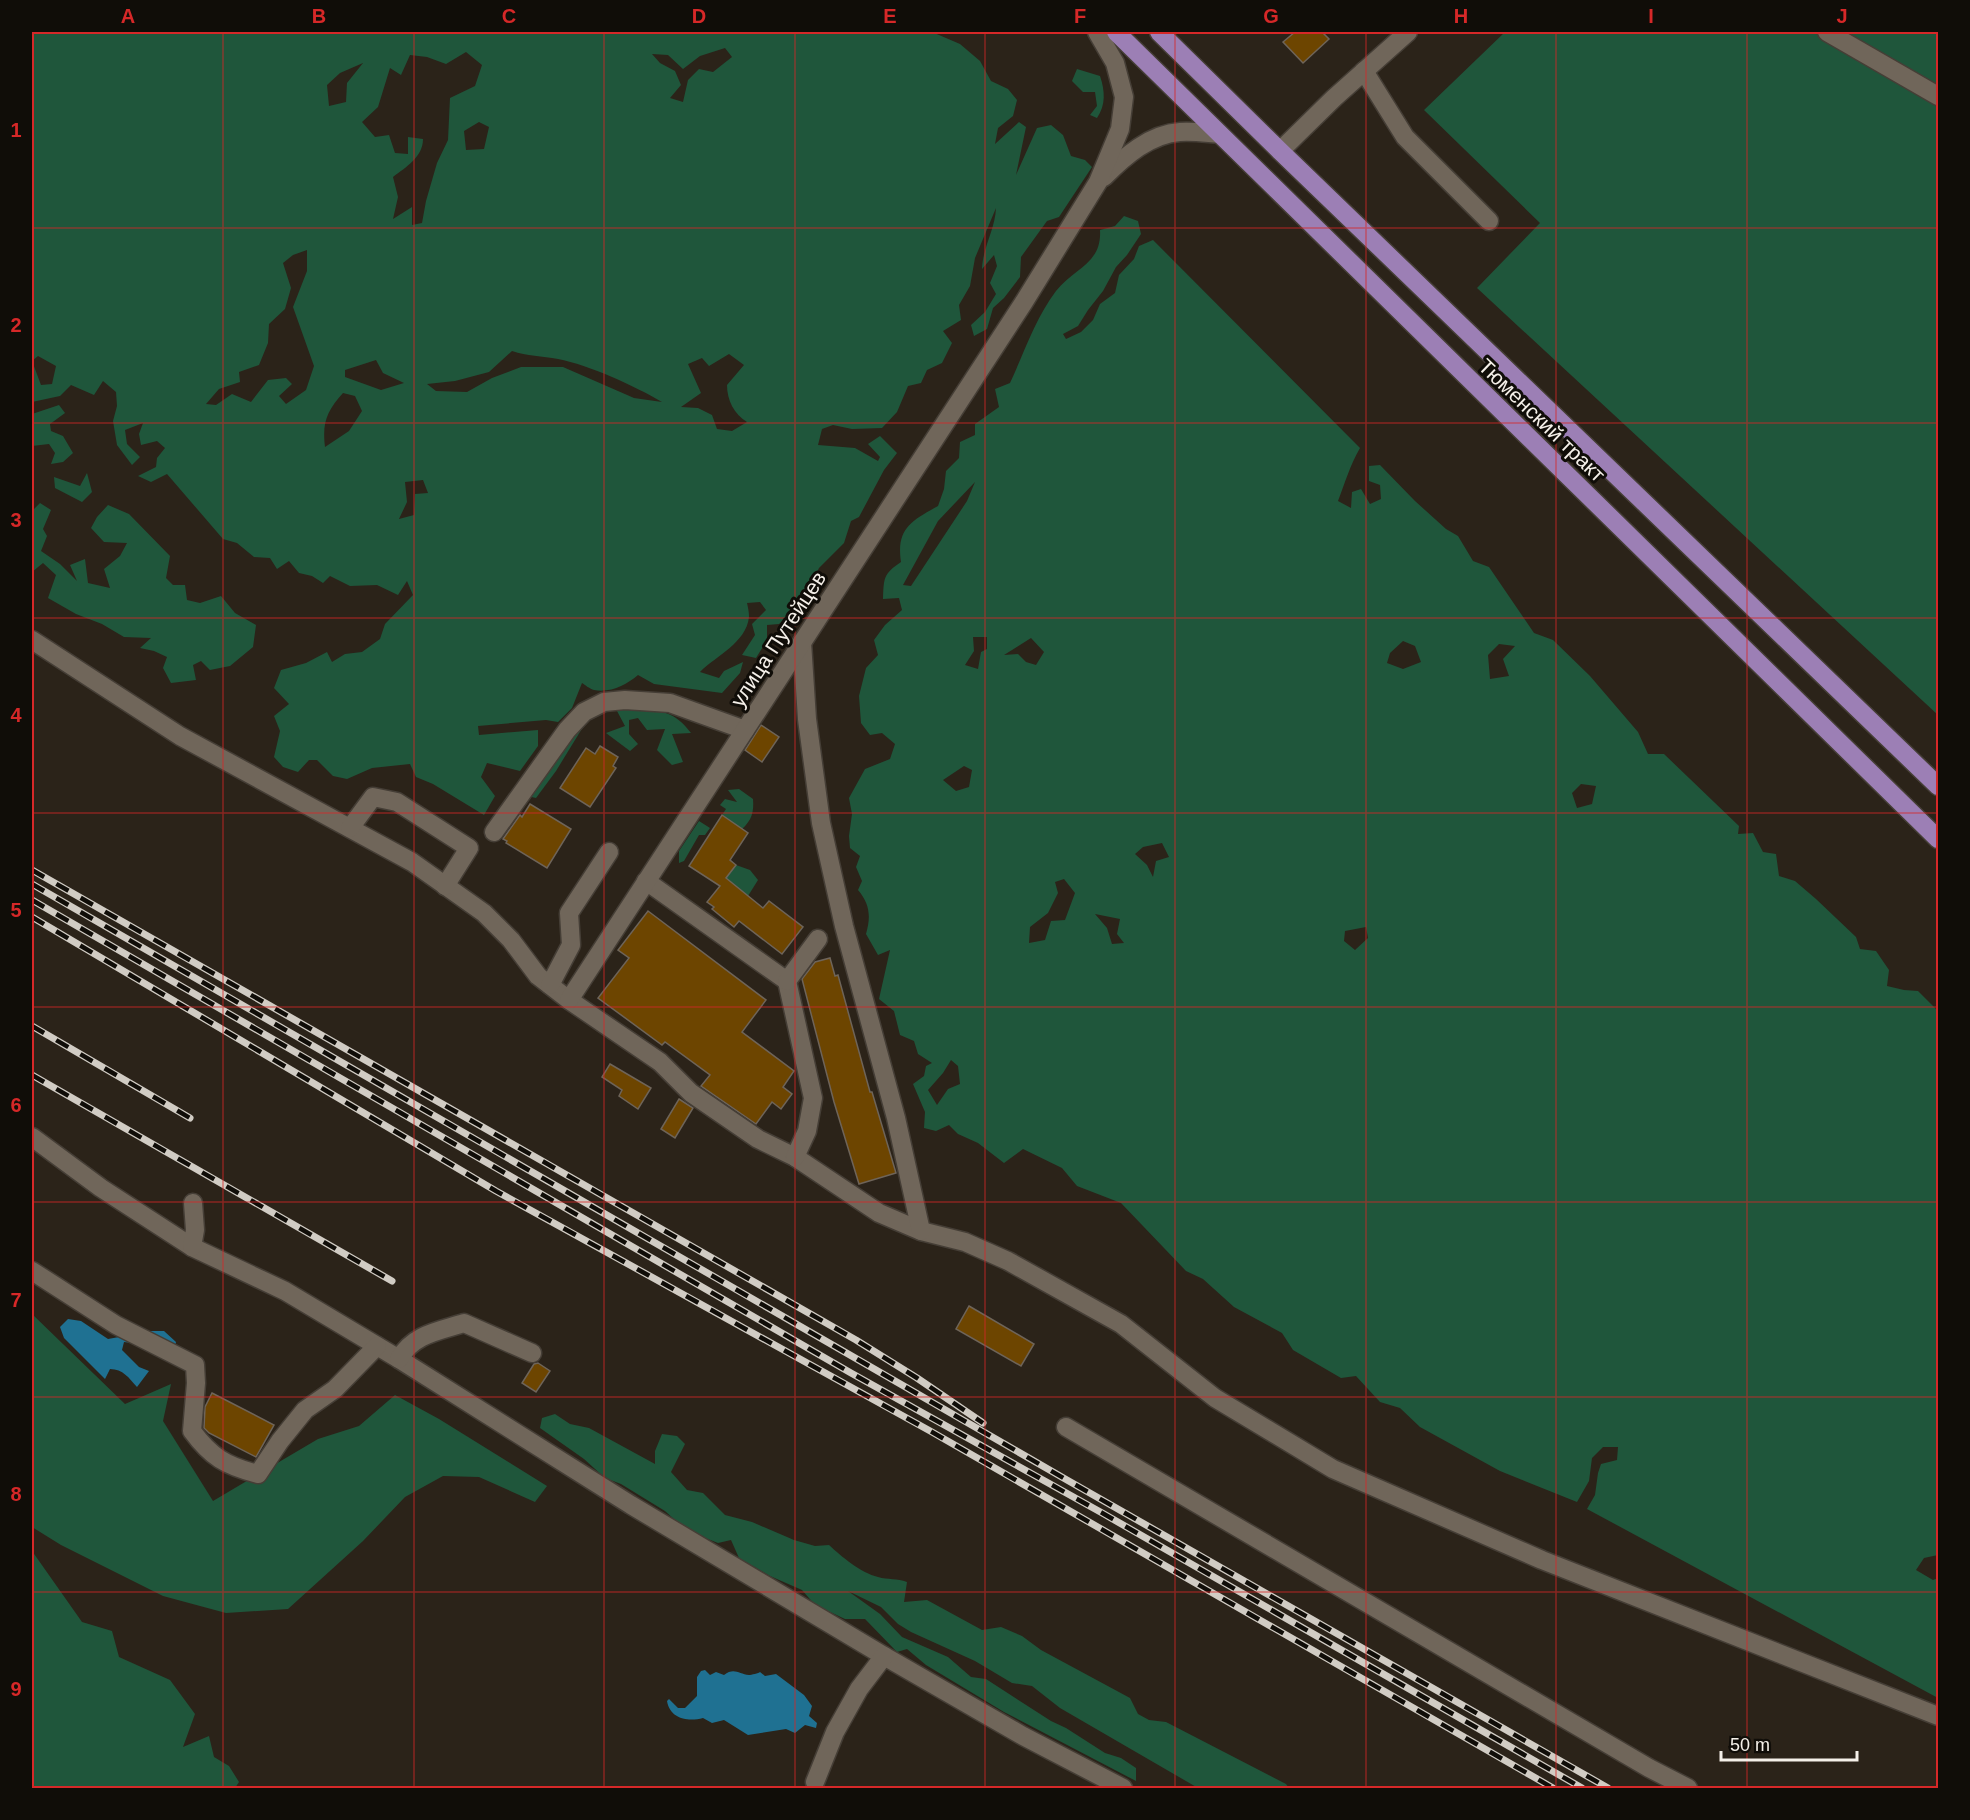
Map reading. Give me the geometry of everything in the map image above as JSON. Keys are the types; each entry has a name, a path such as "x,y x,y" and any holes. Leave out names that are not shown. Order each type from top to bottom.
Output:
{"main road":[{"name":"Тюменский тракт","path":"1116,32 1938,839"},
{"name":"Тюменский тракт","path":"1160,32 1280,151 1938,786"}],"street":[{"path":"1097,32 1115,63 1124,97 1120,129 1098,182"},
{"path":"1280,151 1408,32"},
{"path":"1827,32 1938,96"},
{"path":"1364,71 1405,137 1489,221"},
{"path":"1098,182 1116,165 1154,138 1181,132 1219,134"},
{"name":"улица Путейцев","path":"569,1000 1024,302 1098,182"},
{"path":"32,640 180,736 412,862 484,913 511,940 538,976 660,1062 691,1093 758,1139 795,1157 879,1213 921,1231 965,1242 1008,1261 1121,1324 1215,1398 1333,1469 1542,1560 1938,1716"},
{"path":"802,642 807,719 820,823 844,926 896,1118 921,1231"},
{"path":"494,832 567,730 584,712 604,702 625,700 670,703 745,730"},
{"path":"350,828 373,796 397,802 469,848 445,885"},
{"path":"550,985 571,945 568,913 609,852"},
{"path":"646,881 787,981 813,1098 807,1131 795,1157"},
{"path":"787,981 818,939"},
{"path":"32,1137 101,1188 192,1247 285,1291 399,1359 631,1505 884,1656 1023,1736 1123,1788"},
{"path":"192,1247 195,1230 193,1203"},
{"path":"32,1271 116,1325 195,1365 196,1383 192,1431 203,1447 233,1468 258,1474 280,1441 305,1410 335,1389 377,1346"},
{"path":"399,1359 406,1347 422,1337 464,1323 532,1353"},
{"path":"1066,1427 1629,1756 1688,1788"},
{"path":"815,1782 836,1732 860,1689 884,1656"}],"green space":[{"path":"32,32 932,32 960,44 980,61 991,81 1008,89 1017,100 1013,116 998,128 995,144 1019,122 1026,127 1016,175 1037,128 1051,125 1063,135 1071,156 1085,160 1092,167 1059,217 1047,221 1021,257 1020,277 993,308 987,329 974,336 971,325 985,312 996,294 990,283 997,266 994,255 982,269 996,208 975,258 970,286 959,305 961,320 943,331 952,343 942,363 927,370 921,383 908,386 897,412 882,428 852,429 833,425 822,429 818,445 855,448 878,461 880,457 868,444 880,436 897,453 884,470 859,517 851,521 844,543 819,568 803,602 779,624 767,625 767,640 756,658 742,655 755,635 752,624 766,610 760,602 747,603 749,617 742,634 730,648 700,672 719,678 724,671 743,662 740,673 722,693 654,684 638,675 623,685 600,691 582,683 572,708 558,722 546,720 478,726 479,735 538,730 538,746 520,771 487,763 481,777 495,796 484,815 433,784 416,777 410,764 372,768 347,779 333,776 317,760 309,760 298,772 283,767 274,757 280,731 274,716 289,704 274,688 281,670 306,663 327,652 332,662 345,654 362,652 380,639 385,624 413,595 407,581 398,595 377,585 350,586 330,576 323,583 312,576 299,573 289,561 277,569 270,558 254,557 237,543 223,539 167,474 151,482 138,476 156,467 157,458 165,448 157,441 141,445 139,434 143,423 125,430 127,444 140,457 132,465 117,445 113,421 117,406 116,392 103,381 94,395 71,385 60,396 32,402","holes":["725,48 732,57 713,72 699,69 688,80 683,102 670,98 681,85 675,71 660,63 652,54 668,55 683,69 700,56","466,52 482,65 475,86 450,98 448,140 437,163 422,223 412,225 412,207 393,219 398,197 393,177 417,156 423,139 408,137 408,154 395,153 389,135 375,137 362,122 378,107 390,68 401,75 410,55 427,57 446,64","363,63 347,83 346,102 329,106 327,85 340,73","479,122 489,127 484,149 466,150 464,131","307,250 307,271 293,307 314,366 306,390 286,404 279,396 292,384 286,378 268,380 251,402 232,394 216,405 206,404 219,389 240,382 239,372 259,365 268,343 269,324 285,309 291,288 283,263 293,255","512,351 584,366 662,402 634,398 563,367 521,367 492,378 467,392 436,391 427,384 455,381 489,372","729,354 744,365 727,385 732,406 747,422 732,431 717,429 712,415 698,408 681,407 701,393 688,364 702,358 709,366","38,356 56,366 52,384 41,385 32,361","376,360 383,373 404,383 381,390 345,377 345,370","343,393 355,396 362,411 349,431 325,447 324,431 327,417","423,480 428,493 415,494 414,515 399,519 407,502 405,482"]},
{"path":"1505,32 1938,32 1938,715 1477,288 1540,223 1424,110"},
{"path":"1077,69 1100,76 1104,98 1097,118 1090,115 1097,106 1095,92 1083,92 1072,81"},
{"path":"1124,216 1138,221 1141,234 1116,267 1103,291 1078,326 1063,334 1066,339 1081,332 1093,320 1100,304 1115,293 1119,275 1134,259 1139,246 1153,240 1360,448 1350,467 1338,501 1351,508 1352,492 1361,489 1370,504 1381,499 1380,485 1369,481 1369,466 1380,465 1415,501 1446,529 1458,536 1473,561 1489,567 1534,633 1553,640 1590,676 1638,732 1648,754 1664,754 1739,826 1738,834 1753,833 1763,852 1776,854 1779,876 1795,881 1816,899 1856,937 1860,949 1876,951 1889,970 1887,986 1918,991 1938,1011 1938,1555 1924,1558 1916,1570 1933,1580 1938,1578 1938,1698 1587,1509 1595,1495 1601,1464 1617,1460 1618,1447 1603,1447 1592,1458 1589,1481 1577,1502 1500,1471 1420,1427 1400,1408 1380,1402 1356,1376 1341,1378 1293,1350 1282,1333 1234,1307 1203,1279 1186,1271 1121,1203 1077,1186 1062,1168 1023,1149 1004,1163 978,1143 958,1134 949,1125 936,1131 924,1128 925,1112 913,1084 924,1076 926,1066 932,1063 918,1054 914,1041 900,1035 894,1011 879,999 890,950 878,955 866,934 869,922 868,911 865,900 858,890 862,881 856,867 860,856 850,848 852,814 849,798 865,769 890,759 895,744 882,733 870,735 861,723 859,696 866,668 878,655 874,640 885,625 902,610 899,598 883,599 886,577 901,562 903,534 907,527 920,516 938,506 944,489 946,471 959,458 960,442 975,435 975,424 999,407 995,389 1010,383 1036,324 1049,301 1063,283 1092,258 1099,241 1100,230 1115,226","holes":["975,482 967,501 911,586 903,585 938,521","973,637 987,637 987,649 981,652 978,669 965,665 974,651","1031,638 1044,652 1036,665 1026,662 1018,654 1004,655","1403,641 1415,646 1421,662 1403,669 1387,663 1390,653","1499,644 1515,646 1503,659 1509,676 1490,679 1488,655","964,766 972,770 969,787 956,791 943,780","1581,784 1596,786 1592,804 1577,808 1572,793","1162,843 1169,857 1156,861 1153,877 1147,865 1135,854 1143,847","1064,879 1075,893 1065,920 1051,921 1045,940 1029,943 1030,927 1048,913 1058,893 1055,882","1095,914 1120,919 1117,934 1124,943 1112,944 1107,928","1366,927 1368,938 1355,950 1344,941 1345,931","951,1060 958,1066 960,1084 948,1089 937,1105 928,1090"]},
{"path":"59,405 65,413 50,424 51,431 63,436 73,453 63,462 51,464 55,453 49,444 32,446 32,414"},
{"path":"87,473 92,492 82,502 55,488 54,477 80,486"},
{"path":"40,503 51,510 43,529 47,536 41,551 60,564 77,581 70,565 85,559 88,583 110,588 104,569 120,556 127,543 104,542 91,528 108,505 129,514 170,556 166,578 173,585 185,585 187,600 200,603 221,596 235,613 256,625 253,647 230,666 210,670 201,661 193,665 196,680 171,683 163,668 167,657 140,648 151,638 124,637 48,598 56,575 43,563 32,572 32,511"},
{"path":"635,706 673,716 691,733 672,734 683,762 672,765 657,750 665,729 647,730 638,718 629,720 629,734 638,744 630,751 606,733 625,726 617,711"},
{"path":"583,727 536,798 527,796 575,729"},
{"path":"739,789 753,799 752,816 742,829 722,815 726,809 720,805 725,799 737,802 728,790"},
{"path":"699,821 710,828 705,835 699,835 684,861 679,863 679,851"},
{"path":"736,865 750,870 758,880 748,896 726,878"},
{"path":"32,1314 125,1404 171,1384 163,1421 213,1501 318,1439 359,1426 395,1395 439,1419 547,1486 535,1502 479,1477 443,1476 405,1497 363,1541 288,1609 226,1613 163,1596 61,1545 32,1527"},
{"path":"555,1414 570,1424 589,1428 655,1464 655,1451 662,1434 677,1436 685,1444 671,1472 687,1490 703,1493 725,1515 752,1522 794,1540 815,1546 829,1545 865,1572 882,1578 907,1582 904,1602 927,1600 982,1630 1001,1627 1022,1636 1041,1650 1130,1698 1138,1714 1149,1720 1166,1722 1286,1784 1289,1788 1198,1788 1060,1708 1032,1686 1012,1683 975,1661 911,1632 898,1624 881,1607 848,1591 880,1614 902,1637 948,1657 971,1677 986,1679 1105,1753 1121,1758 1136,1768 1136,1781 1004,1712 926,1665 907,1649 897,1652 865,1619 845,1619 815,1605 802,1590 770,1576 739,1558 731,1540 718,1543 687,1531 665,1511 621,1484 605,1478 584,1459 540,1428 542,1418"},
{"path":"32,1551 82,1622 112,1631 119,1657 170,1680 195,1714 183,1747 209,1736 214,1757 229,1766 239,1782 235,1788 32,1788"}],"water":[{"path":"68,1319 81,1321 108,1339 119,1337 116,1328 135,1331 164,1331 176,1342 174,1351 124,1342 122,1350 139,1367 149,1371 137,1387 115,1369 110,1369 105,1379 64,1338 60,1327"},
{"path":"705,1670 710,1675 716,1672 724,1675 734,1671 749,1675 760,1672 765,1676 776,1674 804,1695 812,1706 809,1716 817,1723 816,1728 805,1725 795,1733 786,1729 748,1735 724,1720 712,1723 703,1718 691,1720 680,1718 672,1712 667,1701 669,1699 678,1708 685,1708 697,1696 697,1677 701,1671"}],"building":[{"path":"1295,32 1322,32 1329,39 1303,63 1283,42"},
{"path":"761,725 779,737 762,762 745,750"},
{"path":"600,746 618,757 613,766 616,768 590,807 560,788 586,748 595,754"},
{"path":"530,804 571,829 547,868 503,839"},
{"path":"722,815 748,833 730,860 736,865 726,878 763,908 769,901 803,927 782,954 739,921 734,927 712,909 714,907 707,902 720,886 689,866"},
{"path":"648,911 766,1000 742,1032 794,1071 783,1087 792,1094 781,1109 772,1102 756,1124 701,1086 710,1075 665,1042 662,1045 598,998 629,958 618,950"},
{"path":"830,958 835,976 838,975 870,1092 872,1092 896,1173 859,1184 834,1102 802,979 815,962"},
{"path":"610,1064 651,1088 638,1109 619,1096 622,1090 602,1077"},
{"path":"679,1099 693,1108 675,1138 661,1129"},
{"path":"969,1306 1034,1344 1021,1366 956,1329"},
{"path":"538,1363 550,1371 536,1392 522,1383 534,1364"},
{"path":"212,1393 274,1425 256,1457 209,1433 204,1428 205,1407"}],"railway":[{"path":"32,870 856,1340 983,1423"},
{"path":"32,884 1067,1480 1608,1788"},
{"path":"32,900 851,1373 1104,1514 1582,1788"},
{"path":"32,917 496,1191 932,1432 1553,1788"},
{"path":"32,1026 190,1118"},
{"path":"32,1075 392,1281"}]}
